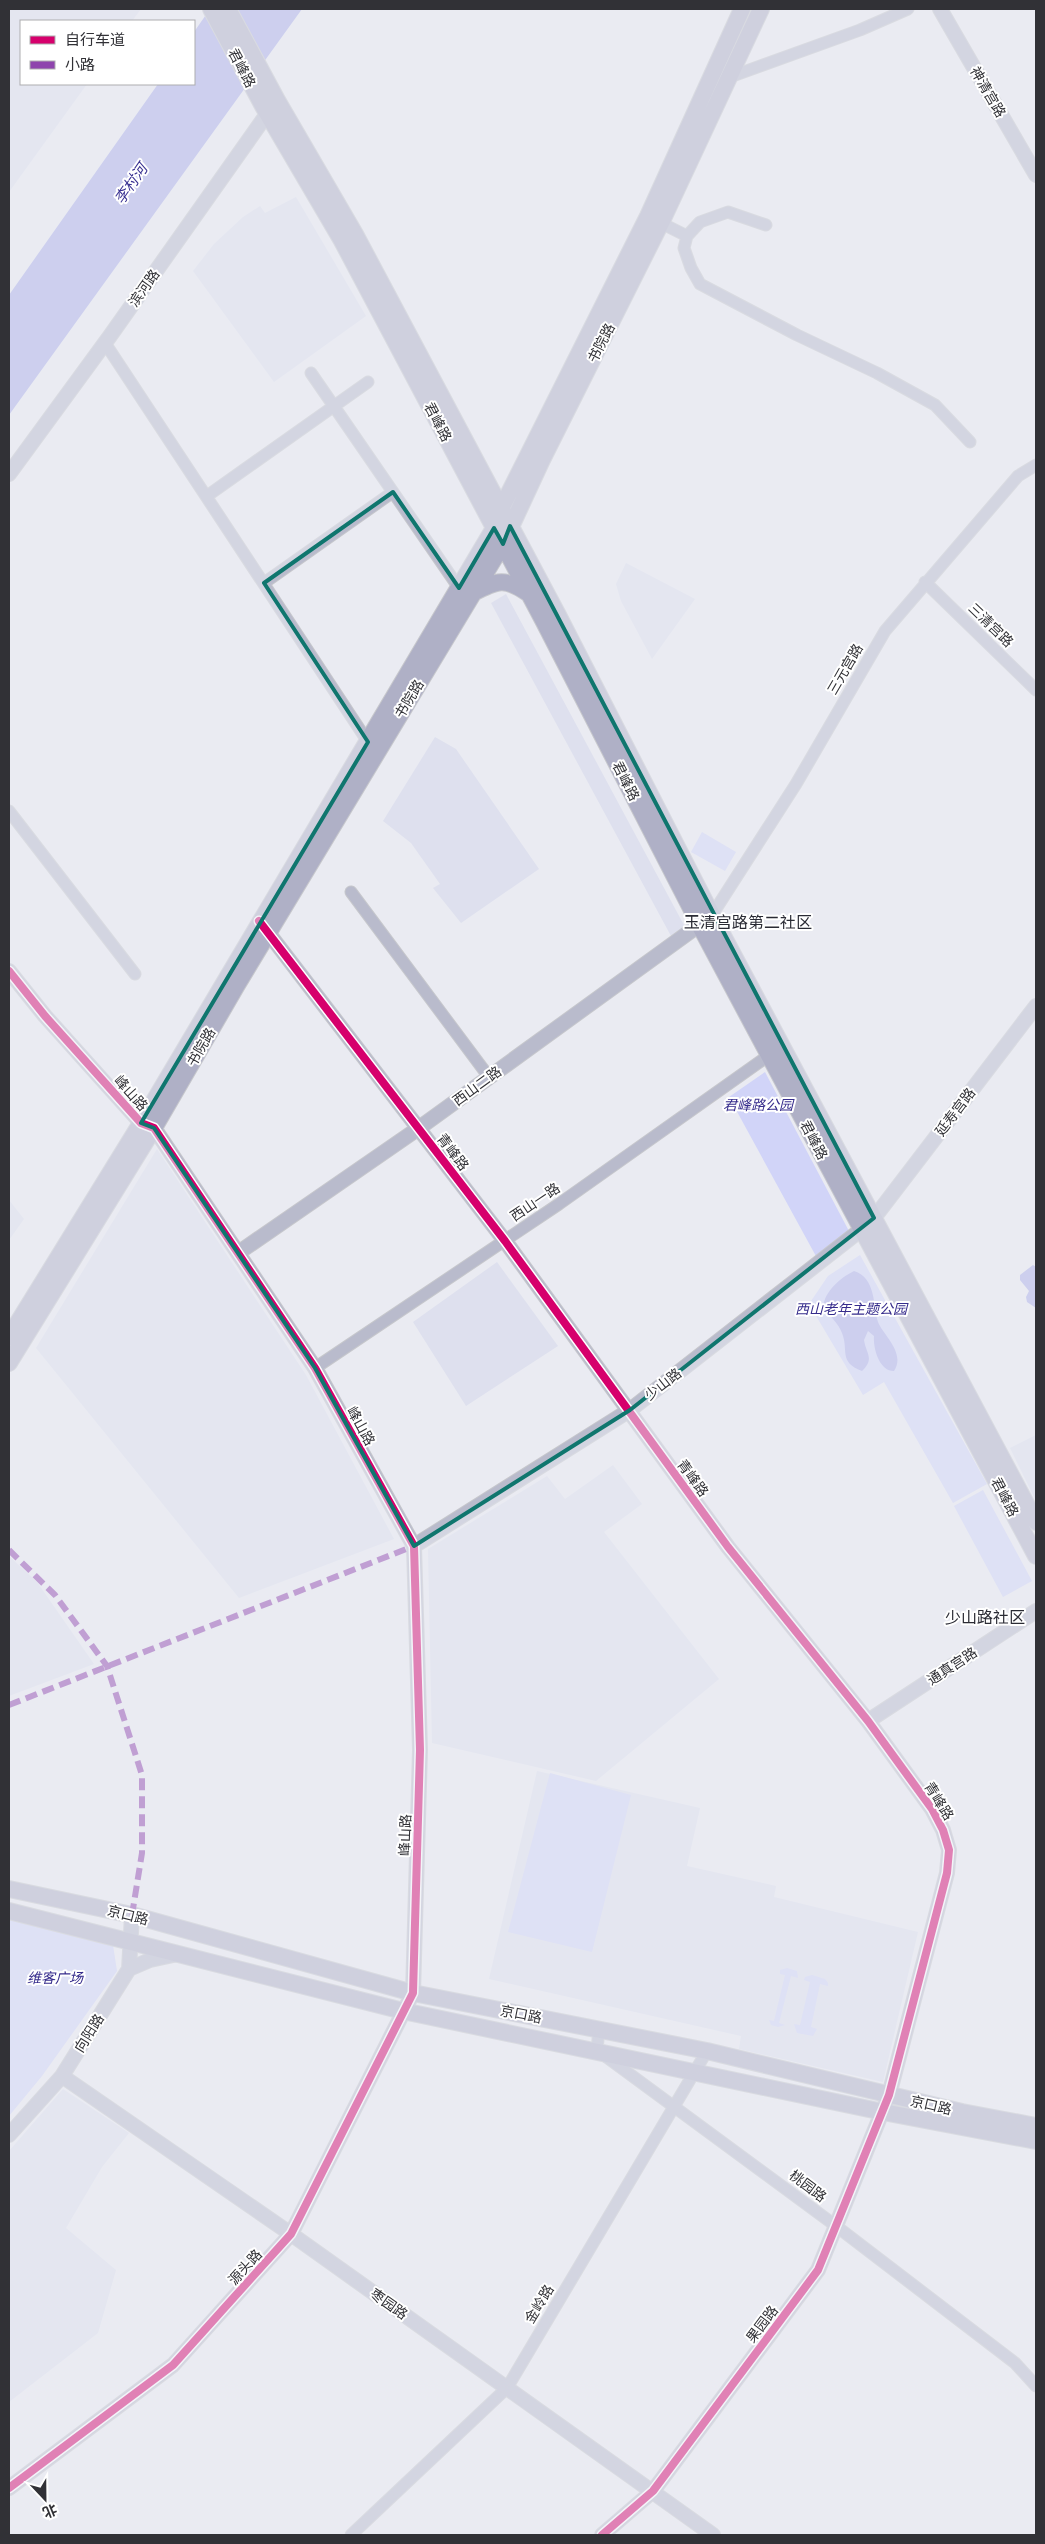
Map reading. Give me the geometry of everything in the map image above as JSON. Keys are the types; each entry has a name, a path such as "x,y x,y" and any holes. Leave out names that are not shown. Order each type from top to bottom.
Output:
{"main road":[{"name":"书院路","path":"501,509 648,216 742,9"},
{"name":"书院路","path":"9,1363 147,1125 466,591 502,527 661,223 761,9"},
{"name":"君峰路","path":"217,10 246,75 272,107 355,234 501,509 502,527"},
{"name":"君峰路","path":"217,10 256,61 272,107 342,241 502,527 712,915 776,1050 868,1224 1036,1556"},
{"name":"书院路","path":"264,928 368,742 466,591 502,544 502,527"},
{"name":"君峰路","path":"502,544 700,926 776,1050"},
{"path":"466,591 498,581 517,586 530,595"},
{"name":"书院路","path":"9,1337 147,1125"},
{"name":"君峰路","path":"868,1224 1036,1522"},
{"name":"京口路","path":"9,1889 132,1915 413,1993 707,2051 889,2095 1036,2126"},
{"name":"京口路","path":"9,1911 130,1940 404,2011 597,2050 882,2112 1036,2141"}],"street":[{"path":"730,77 860,30 908,9"},
{"name":"神清宫路","path":"940,9 1036,173"},
{"name":"滨河路","path":"9,474 105,343 272,107"},
{"path":"766,225 728,212 700,222 687,236 684,248 691,268 700,284 789,331 877,373 935,405 970,442"},
{"path":"661,223 687,236"},
{"path":"105,343 368,742"},
{"path":"311,372 393,492 466,591"},
{"path":"207,496 368,382"},
{"name":"三元宫路","path":"712,915 796,784 872,650 925,582 1018,476 1036,465"},
{"path":"264,583 393,492"},
{"name":"三清宫路","path":"925,582 1036,690"},
{"path":"9,811 135,974"},
{"path":"351,892 489,1077"},
{"name":"西山二路","path":"238,1253 419,1128 700,926 712,915"},
{"name":"青峰路","path":"264,928 505,1241 728,1547 868,1722 932,1809 943,1830 949,1850 947,1873 889,2095"},
{"name":"峰山路","path":"9,971 45,1016 147,1125 238,1253 315,1368 414,1546 420,1750 413,1993"},
{"name":"延寿宫路","path":"868,1224 1036,1006"},
{"name":"西山一路","path":"315,1368 505,1241 776,1050"},
{"name":"少山路","path":"414,1546 630,1410 868,1224"},
{"name":"通真宫路","path":"868,1722 1036,1611"},
{"path":"132,1915 129,1969 150,1960 180,1953"},
{"name":"向阳路","path":"9,2135 62,2076 129,1969"},
{"name":"源头路","path":"9,2488 173,2365 291,2234 413,1993"},
{"path":"597,2050 599,2029"},
{"name":"桃园路","path":"597,2050 836,2226 1015,2363 1036,2386"},
{"name":"金岭路","path":"351,2535 507,2388 707,2051"},
{"name":"枣园路","path":"62,2076 291,2234 713,2535"},
{"name":"果园路","path":"602,2535 653,2491 818,2270 889,2095"}],"highlighted area":[{"path":"393,492 459,588 494,528 503,544 510,526 874,1218 630,1410 414,1546 315,1368 154,1128 141,1123 368,742 264,583"}],"shaded area":[{"path":"9,9 141,9 133,20 20,20 20,85 86,85 9,192"},
{"path":"296,197 366,316 274,382 193,271 214,244 243,217 260,206 265,213"},
{"path":"626,563 695,599 652,659 621,601 616,584"},
{"path":"506,594 685,927 671,936 491,603"},
{"path":"435,737 456,749 539,869 461,923 433,888 440,884 411,843 383,821"},
{"path":"157,1149 306,1375 394,1539 239,1598 36,1348"},
{"path":"9,1200 24,1219 9,1240"},
{"path":"497,1262 558,1346 466,1406 413,1322"},
{"path":"1036,1435 1036,1501 1010,1448"},
{"path":"613,1465 642,1504 604,1532 719,1679 596,1781 432,1743 428,1549 547,1476 565,1499"},
{"path":"9,1556 37,1582 94,1664 9,1696"},
{"path":"537,1771 700,1808 687,1866 776,1886 774,1897 918,1932 883,2082 739,2049 741,2036 489,1979"},
{"path":"63,2089 129,2133 102,2167 66,2228 116,2270 98,2333 9,2402 9,2151"}],"green space":[{"path":"702,832 736,852 725,871 691,852"},
{"name":"君峰路公园","path":"765,1072 850,1233 817,1258 729,1097"},
{"name":"西山老年主题公园","path":"860,1255 987,1484 953,1503 884,1382 863,1395 809,1304 828,1276"},
{"path":"983,1490 1032,1581 1003,1597 954,1506"},
{"path":"550,1773 631,1795 592,1952 508,1932"},
{"name":"维客广场","path":"9,1918 113,1945 117,1971 42,2076 9,2116"},
{"path":"787,1968 797,1971 798,1978 791,1976 779,2023 785,2025 778,2027 771,2025 769,2020 774,2021 785,1975 780,1974 780,1970"},
{"path":"812,1975 825,1979 828,1983 828,1986 820,1984 811,2027 817,2029 813,2036 797,2033 794,2024 800,2025 810,1982 804,1980 805,1977"}],"water":[{"name":"李村河","path":"210,9 302,9 9,415 9,295 157,85 195,85 195,31"},
{"path":"1033,1265 1036,1267 1036,1308 1027,1302 1026,1297 1029,1291 1020,1280 1020,1275"},
{"path":"854,1271 861,1275 870,1286 878,1322 896,1351 897,1364 894,1371 884,1367 881,1363 876,1352 874,1336 868,1331 864,1340 869,1356 866,1367 862,1371 850,1364 847,1360 841,1330 823,1307 830,1290 844,1277"}],"marked path":[{"path":"9,1705 414,1546"},
{"path":"9,1550 55,1595 107,1666 142,1775 142,1853 132,1915"}],"cycle path":[{"path":"259,921 505,1241 728,1547 868,1721 932,1809 943,1830 949,1850 947,1873 889,2095 818,2270 653,2491 602,2535"},
{"path":"9,971 45,1016 141,1123 154,1128 315,1368 414,1546 420,1750 413,1993 291,2234 173,2365 9,2488"}],"district":[{"name":"玉清宫路第二社区","path":"748,922"},
{"name":"少山路社区","path":"985,1617"}]}
